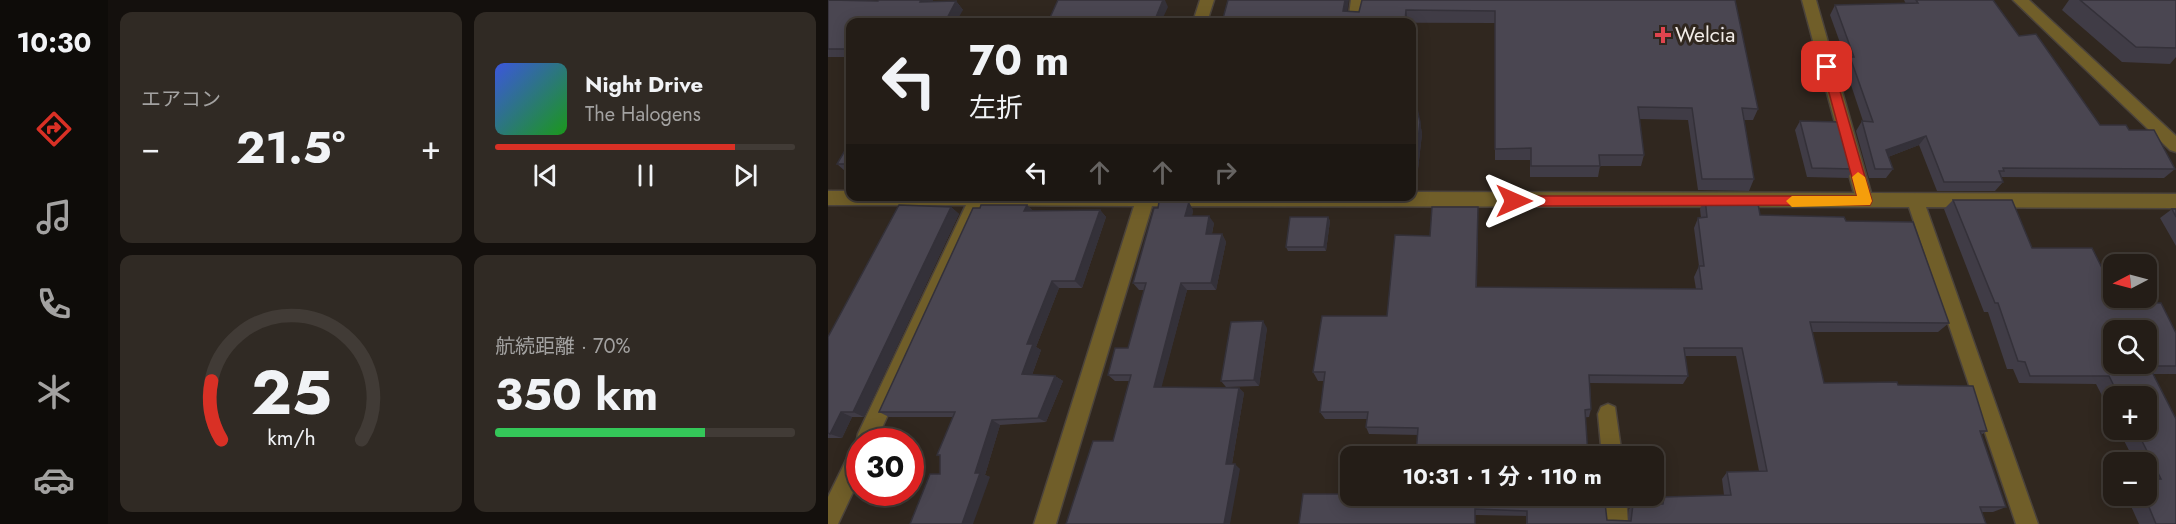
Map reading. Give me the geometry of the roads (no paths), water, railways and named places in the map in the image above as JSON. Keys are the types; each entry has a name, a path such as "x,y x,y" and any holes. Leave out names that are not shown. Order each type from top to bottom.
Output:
{"street":[{"path":"1201,18 1207,0"},
{"path":"1356,18 1358,0"},
{"path":"1809,0 1865,201"},
{"path":"2020,0 2176,146"},
{"path":"828,198 846,198"},
{"path":"1416,199 2176,201"},
{"path":"871,428 976,201"},
{"path":"1045,524 1145,201"},
{"path":"1916,201 2027,524"},
{"path":"1608,414 1610,446"},
{"path":"828,521 846,483"},
{"path":"1616,506 1617,524"}],"place":[{"name":"Welcia","path":"1663,35"}]}
